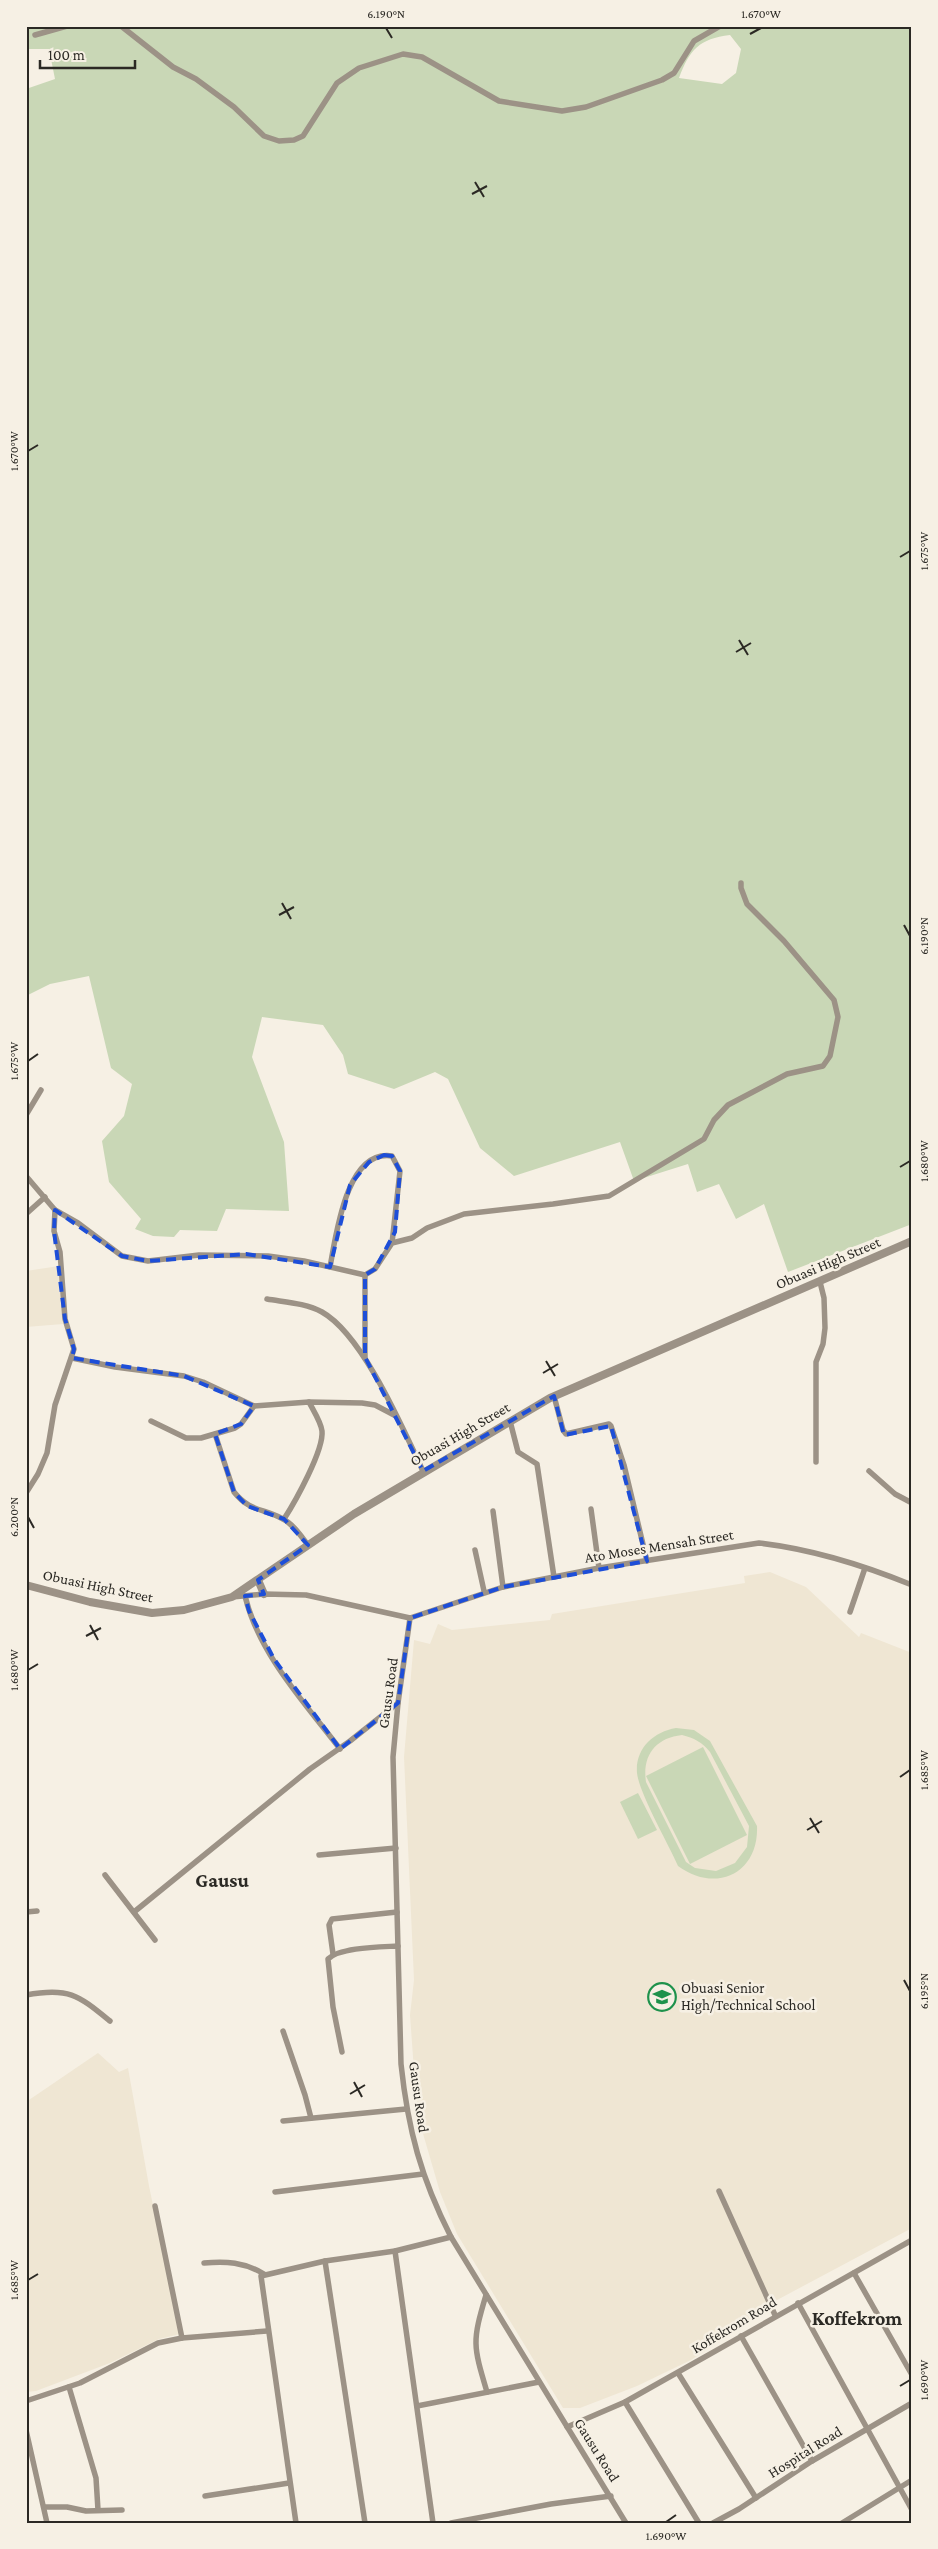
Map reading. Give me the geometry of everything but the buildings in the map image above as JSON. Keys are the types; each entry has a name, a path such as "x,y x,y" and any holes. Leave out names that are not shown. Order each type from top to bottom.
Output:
{"street":[{"path":"35,35 68,26"},
{"path":"121,26 172,67 196,79 234,107 264,136 279,141 294,140 303,136 337,83 359,68 403,54 422,57 499,101 562,111 586,107 662,80 674,73 694,41 720,26"},
{"path":"392,1242 412,1238 427,1228 464,1214 609,1196 704,1138 714,1120 728,1105 787,1074 823,1066 830,1056 838,1017 834,1000 784,941 747,904 741,883"},
{"path":"26,1115 41,1090"},
{"path":"26,1176 55,1210 78,1223 122,1256 148,1261 246,1254 295,1260 365,1275 375,1269 392,1242 400,1171 392,1156 384,1155 369,1162 350,1185 339,1222 330,1267"},
{"path":"26,1214 45,1197"},
{"path":"26,1493 38,1474 47,1453 55,1405 74,1349 66,1318 60,1252 54,1231 55,1210"},
{"name":"Obuasi High Street","path":"26,1585 90,1602 152,1613 184,1610 232,1597 308,1545 423,1471 554,1396 701,1331 912,1242"},
{"path":"364,1357 365,1275"},
{"path":"816,1462 816,1362 823,1344 825,1328 824,1298 820,1282"},
{"path":"266,1299 322,1312 333,1320 364,1357 423,1471"},
{"path":"72,1358 115,1367 184,1376 203,1382 254,1406 309,1402 375,1405 396,1416"},
{"path":"554,1396 563,1430 566,1434 609,1424 611,1426 624,1465 646,1561"},
{"path":"284,1519 296,1500 320,1444 322,1430 309,1402"},
{"path":"151,1421 186,1438 201,1438 235,1428 241,1424 254,1406"},
{"path":"510,1421 518,1452 537,1464 554,1577"},
{"path":"215,1434 234,1492 247,1506 284,1519 308,1545"},
{"path":"869,1471 894,1494 912,1503"},
{"path":"591,1509 599,1568"},
{"path":"493,1511 498,1567 503,1586"},
{"name":"Ato Moses Mensah Street","path":"410,1618 503,1586 599,1568 759,1543 785,1546 865,1568 912,1585"},
{"path":"475,1550 484,1591"},
{"path":"850,1612 865,1568"},
{"path":"258,1580 264,1594"},
{"path":"232,1597 264,1594 319,1597 410,1618"},
{"path":"246,1596 252,1621 260,1637 290,1683 340,1748"},
{"name":"Gausu Road","path":"410,1618 398,1703 394,1757 402,2064 406,2109 423,2174 451,2237 626,2523"},
{"path":"134,1912 310,1769 398,1703"},
{"path":"320,1855 396,1848"},
{"path":"105,1875 155,1940"},
{"path":"26,1912 36,1911"},
{"path":"342,2052 333,2008 328,1964 333,1954 329,1925 332,1919 397,1912"},
{"path":"333,1954 398,1946"},
{"path":"26,1994 61,1991 83,2000 110,2021"},
{"path":"283,2031 306,2095 310,2118"},
{"path":"282,2121 406,2109"},
{"path":"275,2192 423,2174"},
{"path":"718,2191 775,2315"},
{"path":"155,2206 182,2338"},
{"path":"204,2263 226,2261 249,2266 264,2274 325,2261 395,2252 451,2237"},
{"name":"Koffekrom Road","path":"567,2427 625,2402 678,2373 775,2315 912,2240"},
{"path":"395,2252 433,2523"},
{"path":"325,2261 365,2523"},
{"path":"854,2272 912,2374"},
{"path":"264,2274 260,2281 296,2523"},
{"path":"486,2295 475,2332 474,2344 487,2392"},
{"path":"798,2303 912,2510"},
{"path":"26,2401 69,2387 158,2343 182,2338 267,2331"},
{"path":"741,2336 812,2461"},
{"path":"678,2373 756,2498"},
{"path":"417,2406 539,2382"},
{"path":"69,2387 96,2478 98,2510"},
{"path":"625,2402 699,2523"},
{"name":"Hospital Road","path":"713,2523 726,2520 812,2461 912,2403"},
{"path":"26,2430 47,2523"},
{"path":"842,2523 912,2480"},
{"path":"205,2496 289,2483"},
{"path":"451,2523 489,2520 551,2504 611,2496"},
{"path":"44,2507 122,2510"}],"highlighted area":[{"path":"384,1155 392,1156 400,1171 395,1232 375,1269 365,1275 365,1357 423,1471 554,1396 564,1435 611,1426 647,1561 503,1587 410,1618 398,1703 340,1749 274,1659 249,1611 245,1596 264,1594 258,1580 308,1545 284,1519 247,1506 234,1492 215,1434 241,1424 254,1406 184,1376 72,1358 74,1349 65,1319 54,1231 55,1210 122,1256 148,1261 246,1254 330,1267 350,1185 369,1162"}],"shaded area":[{"path":"59,1266 63,1324 26,1327 26,1271"},
{"name":"Obuasi Senior High/Technical School","path":"770,1572 806,1587 859,1637 861,1633 912,1653 912,2228 777,2300 738,2326 740,2329 691,2360 637,2386 580,2408 563,2408 457,2234 440,2192 417,2113 410,2015 414,1980 404,1757 414,1640 430,1644 438,1624 452,1630 550,1620 552,1614 745,1583 744,1576"},
{"path":"98,2053 119,2072 128,2068 149,2186 180,2334 159,2339 110,2363 36,2391 26,2392 26,2102"}],"green space":[{"path":"26,26 912,26 912,1224 788,1272 764,1204 736,1219 719,1184 697,1192 688,1164 634,1181 620,1142 514,1176 480,1148 448,1079 435,1072 394,1089 348,1074 343,1055 323,1025 262,1017 252,1057 284,1142 289,1211 226,1209 217,1231 180,1230 174,1237 153,1236 135,1229 141,1219 109,1182 102,1141 124,1116 132,1084 111,1068 89,976 50,984 26,996 26,89 55,79 49,49 26,49","holes":["730,35 741,49 736,73 722,84 679,78 692,53 697,47 711,39"]},
{"path":"676,1728 694,1730 710,1741 757,1826 756,1842 751,1856 743,1867 732,1874 720,1878 707,1878 692,1874 678,1866 648,1806 637,1773 639,1756 647,1743 660,1733","holes":["682,1735 701,1743 710,1752 749,1826 747,1847 735,1863 716,1871 695,1868 686,1862 646,1782 646,1764 652,1750 664,1740"]},
{"path":"703,1747 747,1835 690,1864 646,1776"},
{"path":"638,1793 657,1830 638,1839 620,1802"}],"place":[{"name":"Obuasi Senior High/Technical School","path":"662,1997"}],"district":[{"name":"Gausu","path":"222,1880"},
{"name":"Koffekrom","path":"857,2318"}]}
